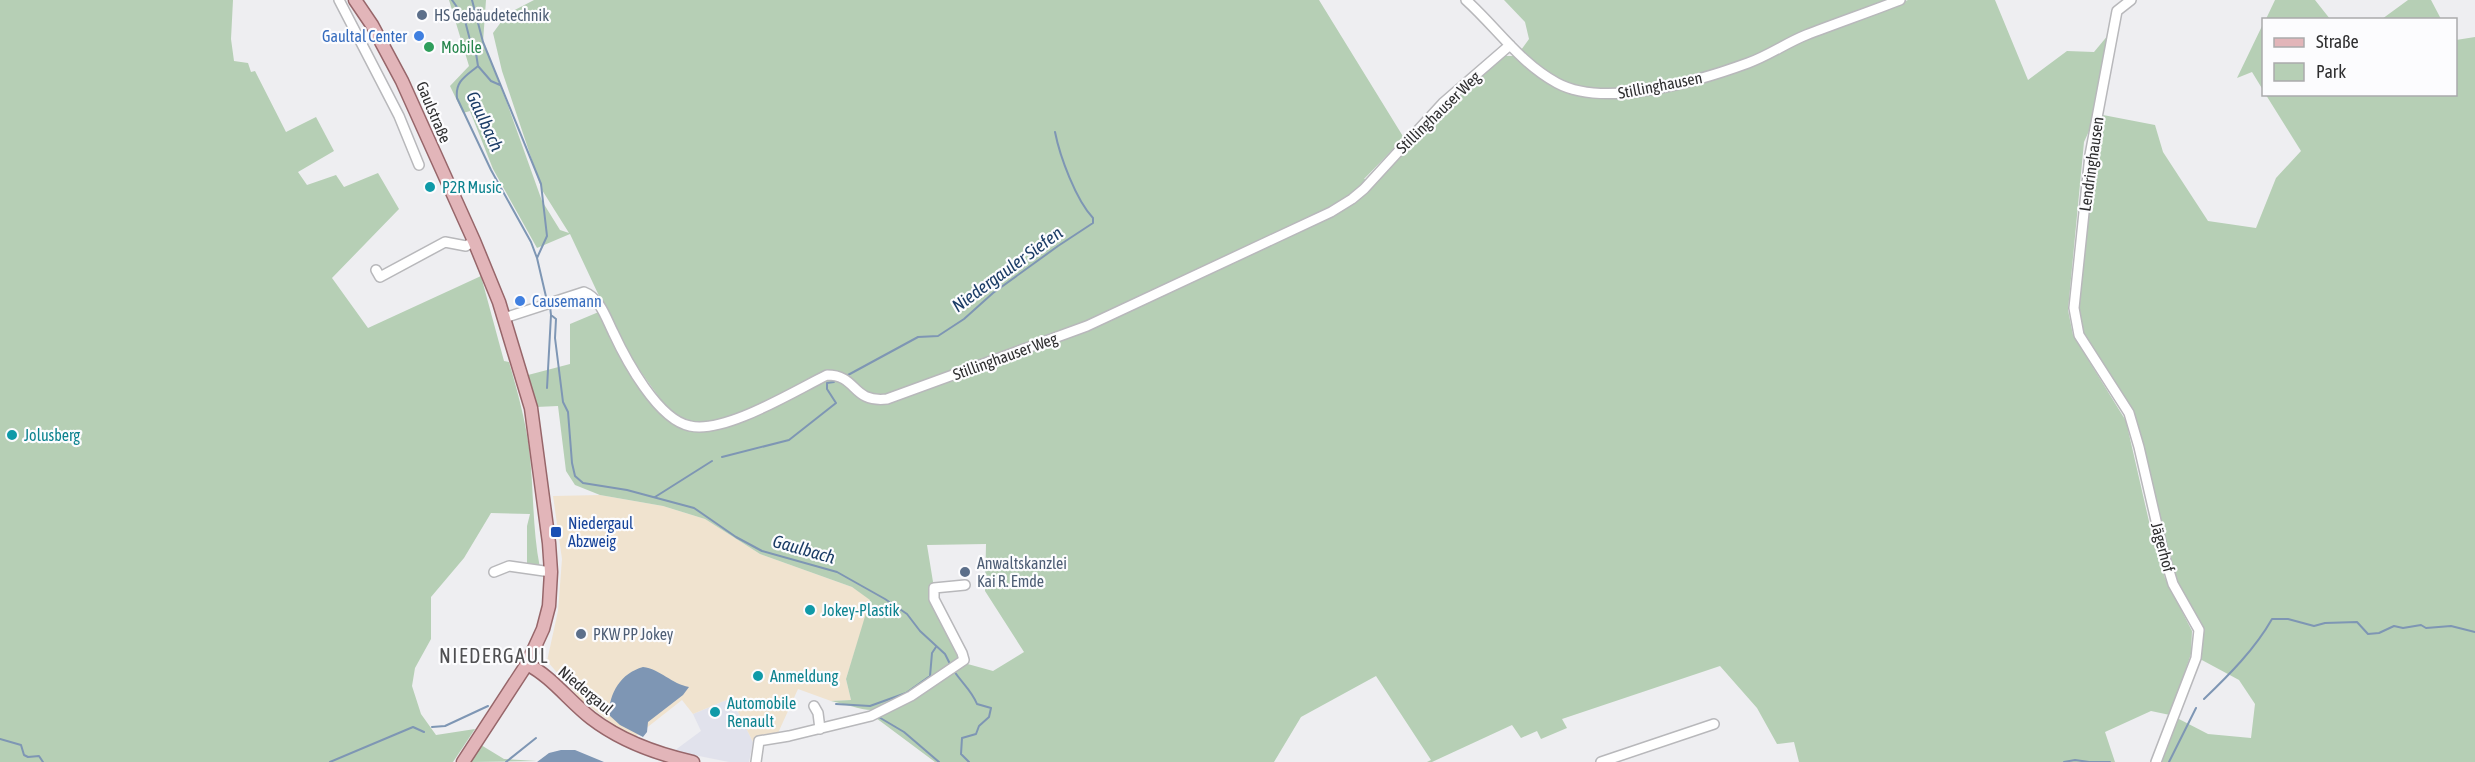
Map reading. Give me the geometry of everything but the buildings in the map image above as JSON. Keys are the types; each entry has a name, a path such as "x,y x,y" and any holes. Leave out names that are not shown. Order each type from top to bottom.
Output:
{"main road":[{"name":"Gaulstraße","path":"355,0 402,81 474,242 504,318 531,408 551,572 547,616 527,664 463,762"},
{"name":"Niedergaul","path":"527,664 539,670 591,718 614,734 647,749 693,762"}],"street":[{"name":"Gaulstraße","path":"339,0 399,116 419,165"},
{"name":"Stillinghausen","path":"1466,0 1534,69 1559,85 1590,93 1617,94 1644,91 1698,79 1750,63 1803,36 1900,0"},
{"name":"Lendringhausen","path":"2079,335 2074,308 2090,154 2117,11 2131,0"},
{"name":"Stillinghauser Weg","path":"504,318 584,292 591,296 601,308 626,360 662,409 680,422 692,427 723,424 745,416 827,375 848,380 862,396 878,400 887,399 1087,326 1331,212 1364,189 1443,103 1510,45"},
{"path":"376,270 380,277 445,242 466,246 474,242"},
{"name":"Jägerhof","path":"2079,335 2129,413 2173,584 2199,630 2196,658 2156,762"},
{"path":"494,572 509,566 551,572"},
{"path":"756,762 759,741 820,729 875,714 911,696 961,662 962,653 934,599 934,588 966,585"},
{"path":"814,706 818,713 820,729"},
{"path":"1600,762 1714,724"}],"shaded area":[{"name":"Jokey-Plastik","path":"600,495 663,506 705,519 760,554 852,587 871,600 846,679 851,700 831,701 798,689 778,733 753,742 731,698 693,714 682,700 635,737 615,726 581,700 547,661 558,611 562,559 553,496"},
{"path":"731,698 753,742 749,762 729,762 674,751 701,731 693,714"}],"green space":[{"path":"0,0 233,0 231,39 234,61 248,63 251,72 255,71 286,132 316,117 334,151 298,172 307,185 336,175 344,187 378,173 399,209 332,278 368,328 481,276 504,361 509,362 525,426 531,463 540,568 527,565 527,526 530,514 491,513 464,558 431,597 431,639 415,668 412,686 421,714 436,735 475,729 453,762 0,762"},
{"path":"449,0 486,0 483,42 542,201 560,230 569,233 542,190 502,71 493,33 507,14 534,0 1319,0 1404,138 1364,179 1375,181 1445,106 1505,56 1515,56 1536,75 1559,88 1589,97 1619,97 1646,95 1799,42 1908,0 1995,0 2028,80 2067,51 2094,52 2109,34 2094,120 2084,142 2068,310 2073,335 2126,421 2153,539 2165,578 2192,631 2191,654 2170,715 2151,711 2105,732 2115,762 1799,762 1794,742 1777,744 1757,708 1720,666 1562,719 1567,728 1541,739 1537,731 1521,738 1512,725 1432,762 1427,762 1431,760 1376,676 1301,717 1274,762 935,762 876,718 964,663 993,671 1024,652 985,591 986,544 927,545 934,588 953,635 960,660 892,703 873,710 864,709 831,701 851,700 846,679 870,600 852,587 760,554 705,519 663,506 600,495 575,485 566,471 558,406 536,407 528,375 570,364 570,324 601,311 631,368 661,400 623,347 570,234 537,248 493,169 470,111 463,113 450,86 469,66"},
{"path":"1504,0 1891,0 1777,48 1719,69 1651,86 1609,91 1581,88 1553,76 1529,57 1521,50 1529,39 1525,22"},
{"path":"2275,0 2315,0 2329,18 2266,18"},
{"path":"2408,0 2431,0 2440,18 2383,18"},
{"path":"2262,26 2262,88 2252,72 2237,78"},
{"path":"2475,37 2475,762 2159,762 2177,718 2208,734 2251,738 2255,704 2239,680 2200,659 2203,636 2198,618 2176,579 2162,534 2139,430 2131,407 2083,332 2078,309 2087,212 2103,115 2155,125 2163,152 2208,221 2256,228 2276,178 2301,151 2267,96 2457,96 2457,40"},
{"path":"481,745 504,759 537,761 470,762"}],"water":[{"path":"643,667 689,687 683,695 648,722 647,732 643,737 620,725 609,715 611,699 618,685 628,674"},
{"path":"575,750 604,762 537,762 549,753"}],"waterway":[{"name":"Gaulbach","path":"452,0 464,17 470,40 475,47 478,66 460,83 457,98 537,258"},
{"path":"472,0 483,42 541,184 547,236 537,258 547,301"},
{"path":"478,66 491,81 500,85"},
{"name":"Niedergauler Siefen","path":"848,375 918,337 938,336 964,319 993,293 1093,223 1093,218 1069,178 1055,132"},
{"name":"Gaulbach","path":"550,306 551,315 556,319 555,338 563,402 568,412 575,476 583,483 627,490 694,508 736,537 762,551 837,572 907,614 920,631 945,654 951,666"},
{"path":"547,388 551,315"},
{"path":"722,457 789,440 836,403 827,389 827,383 834,382"},
{"name":"Niedergauler Siefen","path":"655,497 712,461"},
{"path":"2204,699 2250,651 2272,619 2288,619 2314,626 2325,623 2357,622 2368,634 2379,633 2394,626 2403,628 2421,625 2426,628 2451,626 2475,632"},
{"path":"836,704 870,706 906,693 930,676 932,653 936,647"},
{"name":"Gaulbach","path":"954,671 977,704 991,708 989,717 979,726 976,734 962,738 961,754 969,762"},
{"path":"432,727 445,726 488,706"},
{"path":"2169,762 2196,708"},
{"path":"877,716 904,732 939,762"},
{"path":"330,762 413,727 424,732"},
{"path":"506,762 536,738"},
{"path":"0,739 21,745 24,755 39,756 43,762"},
{"name":"Gaulbach","path":"2064,762 2075,760 2089,762"},
{"name":"Gaulbach","path":"2090,762 2110,762"}],"place":[{"name":"HS Gebäudetechnik","path":"422,15"},
{"name":"Gaultal Center","path":"419,36"},
{"name":"Mobile","path":"429,47"},
{"name":"P2R Music","path":"430,187"},
{"name":"Causemann","path":"520,301"},
{"name":"Jolusberg","path":"12,435"},
{"name":"Niedergaul Abzweig","path":"556,532"},
{"name":"Anwaltskanzlei Kai R. Emde","path":"965,572"},
{"name":"Jokey-Plastik","path":"810,610"},
{"name":"PKW PP Jokey","path":"581,634"},
{"name":"Anmeldung","path":"758,676"},
{"name":"Automobile Renault","path":"715,712"}],"district":[{"name":"NIEDERGAUL","path":"494,655"}]}
